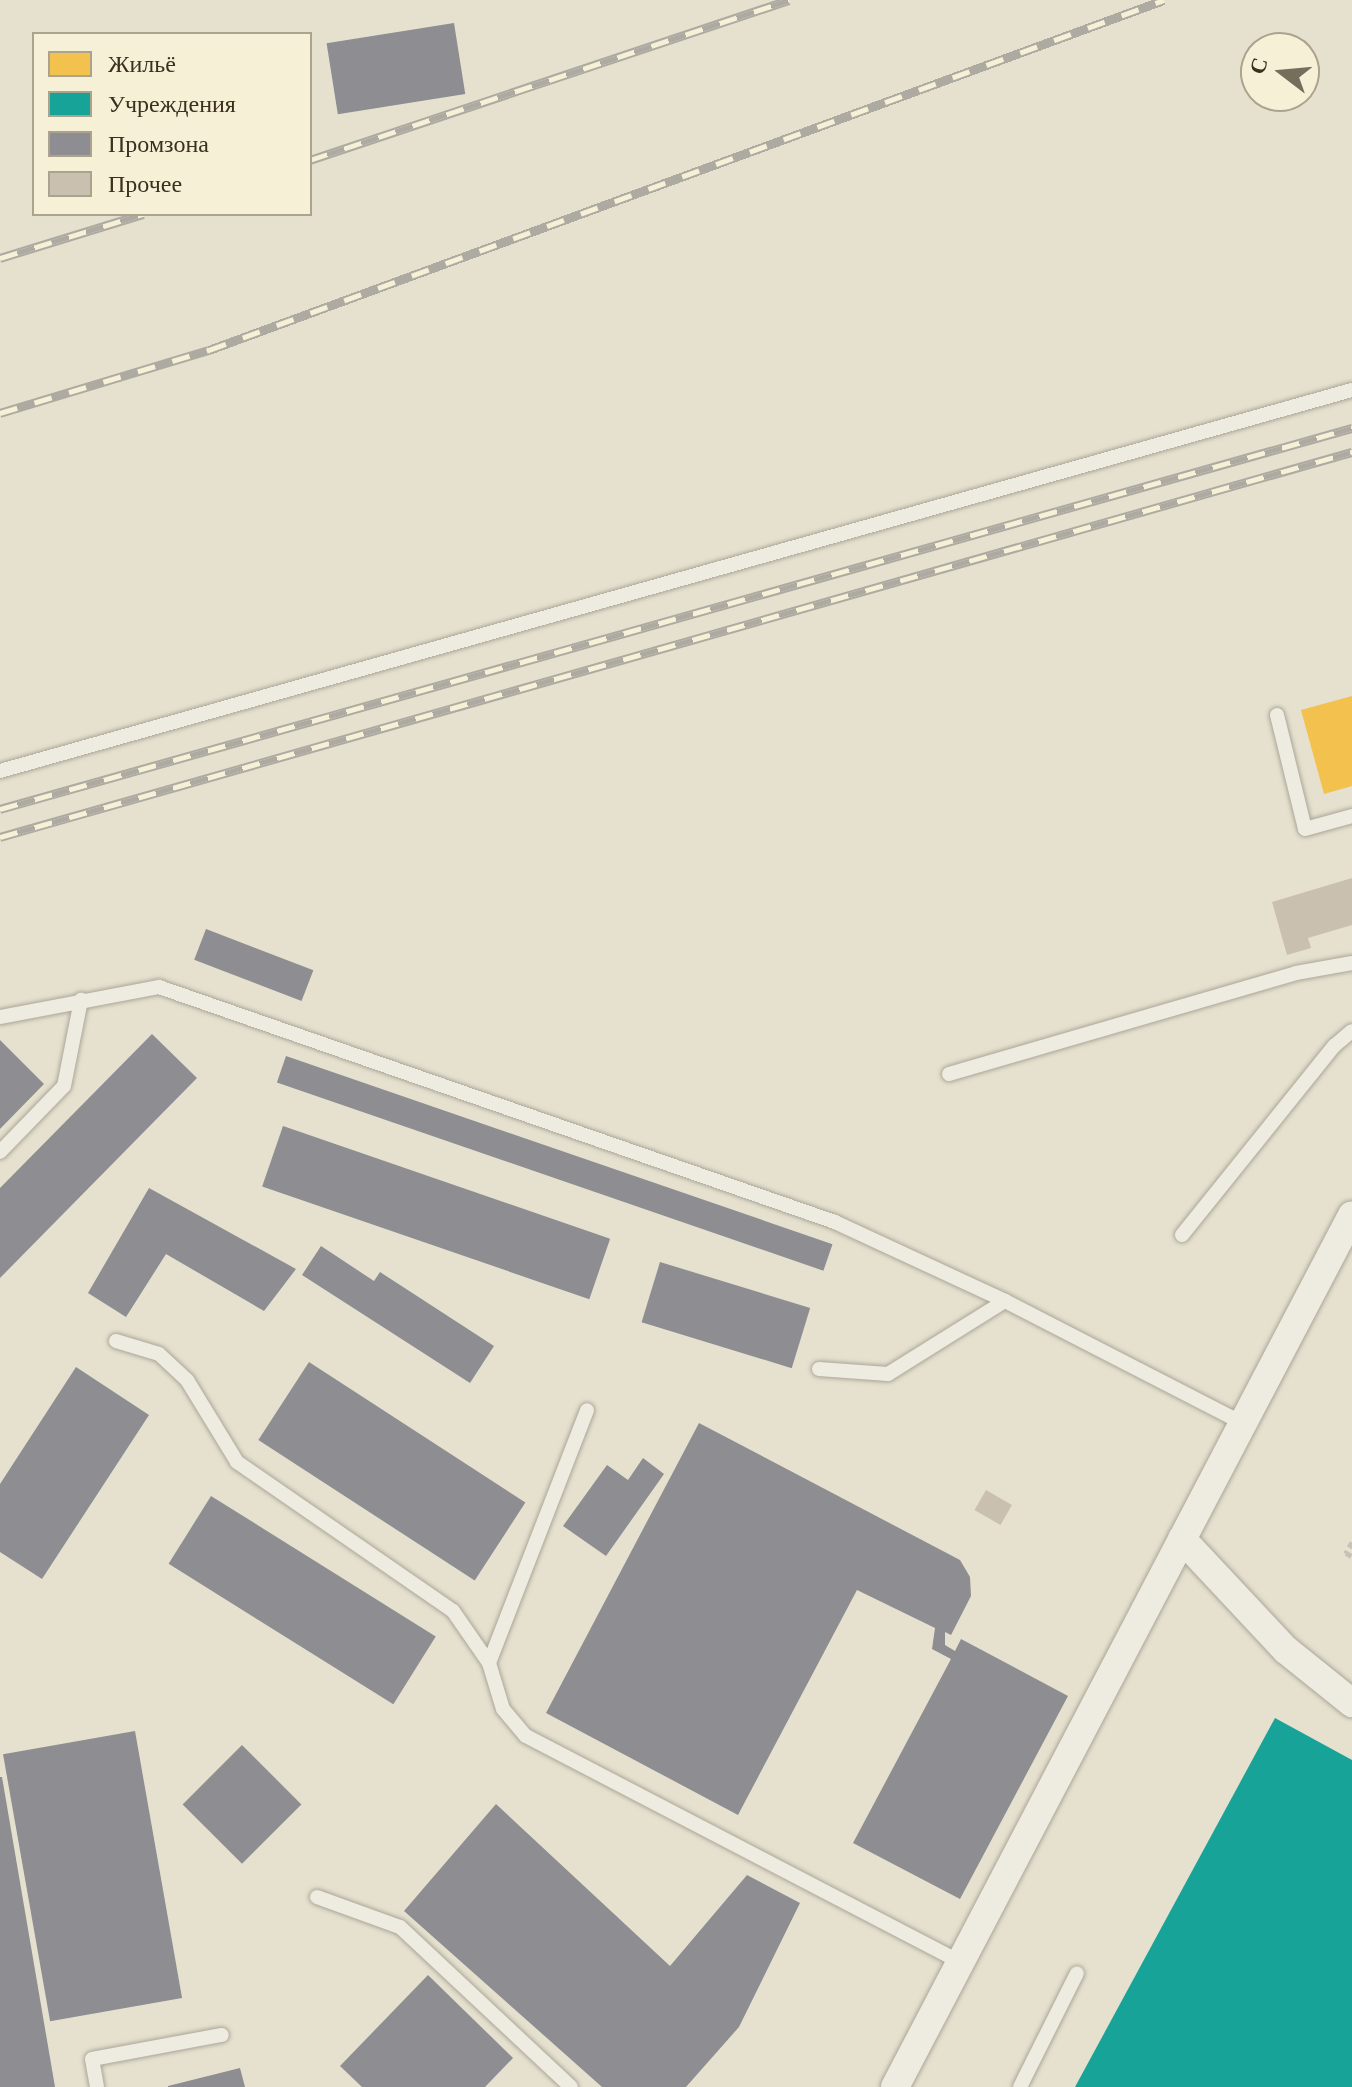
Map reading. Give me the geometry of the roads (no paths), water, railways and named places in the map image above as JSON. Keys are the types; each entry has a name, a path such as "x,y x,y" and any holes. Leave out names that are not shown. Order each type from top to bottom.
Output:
{"street":[{"path":"895,2087 1352,1215"},
{"path":"1182,1539 1286,1650 1352,1703"}],"lane":[{"path":"0,771 1352,390"},
{"path":"1277,715 1305,829 1352,816"},
{"path":"949,1074 1296,973 1352,963"},
{"path":"0,1017 159,987 835,1222 1005,1301 1242,1423"},
{"path":"0,1152 64,1086 81,1000"},
{"path":"1182,1235 1334,1046 1352,1031"},
{"path":"819,1369 888,1374 1005,1301"},
{"path":"116,1341 159,1354 187,1380 237,1462 453,1611 489,1663 503,1709 526,1736 960,1962"},
{"path":"489,1663 587,1410"},
{"path":"317,1897 400,1927 571,2087"},
{"path":"1020,2087 1077,1973"},
{"path":"97,2087 92,2059 222,2035"}],"railway":[{"path":"312,159 789,0"},
{"path":"0,413 209,350 1164,0"},
{"path":"0,258 136,216"},
{"path":"0,809 1352,428"},
{"path":"0,837 1352,452"}]}
